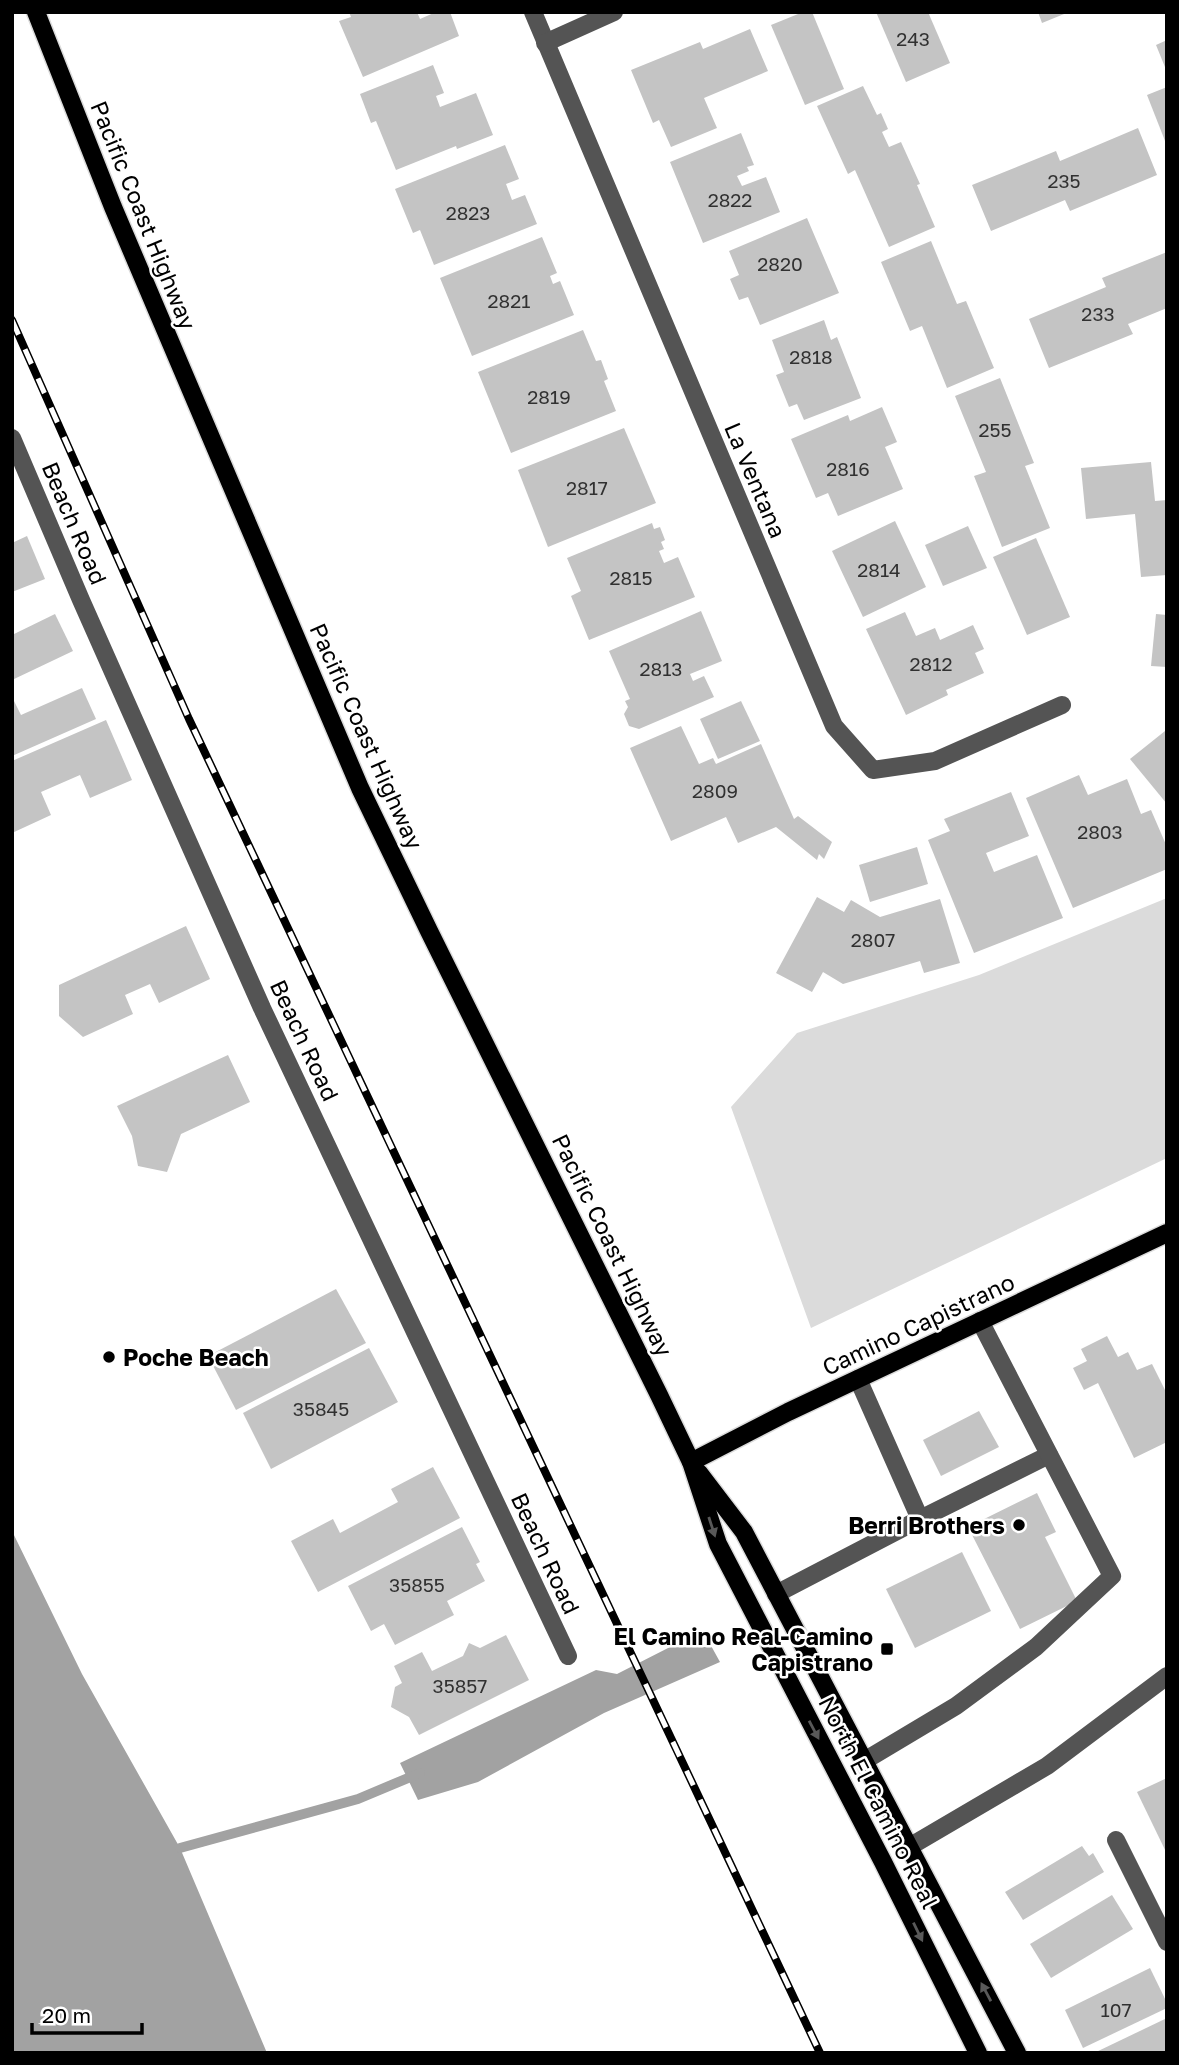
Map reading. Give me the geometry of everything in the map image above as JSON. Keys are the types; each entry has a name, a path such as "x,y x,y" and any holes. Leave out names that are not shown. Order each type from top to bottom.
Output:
{"main road":[{"name":"Pacific Coast Highway","path":"36,12 113,207 360,788 691,1462"},
{"name":"Camino Capistrano","path":"691,1462 788,1412 1167,1233"},
{"name":"North El Camino Real","path":"691,1462 744,1532 1017,2053"},
{"name":"North El Camino Real","path":"691,1462 718,1544 883,1862 978,2053"}],"street":[{"name":"La Ventana","path":"533,12 834,726 873,770 935,761 1062,705"},
{"path":"545,43 614,12"},
{"name":"Beach Road","path":"12,438 86,612 262,1008 568,1656"},
{"path":"864,1761 956,1706 1036,1647 1112,1576 980,1321"},
{"path":"858,1380 920,1519"},
{"path":"776,1594 1049,1455"},
{"path":"909,1847 1047,1766 1167,1676"},
{"path":"1116,1840 1165,1934"}],"shaded area":[{"path":"1167,898 1167,1158 811,1328 731,1107 797,1033 979,975"},
{"path":"12,1531 82,1674 180,1848 267,2053 12,2053"},
{"path":"704,1633 720,1662 604,1713 478,1782 418,1800 400,1763 596,1670 617,1674"}],"building":[{"path":"349,12 417,12 420,19 436,12 450,12 459,36 363,77 339,21 351,17"},
{"path":"803,12 812,12 844,89 805,105 771,25"},
{"path":"876,12 928,12 950,63 906,82"},
{"path":"1038,12 1069,12 1042,23"},
{"path":"750,29 768,71 704,98 717,128 671,147 659,120 653,123 631,70 700,42 703,49"},
{"path":"1167,40 1167,72 1156,45"},
{"path":"433,65 444,93 436,96 440,107 476,93 493,135 457,149 456,146 396,170 376,121 371,123 360,94"},
{"path":"863,86 877,115 881,113 888,129 882,132 889,147 901,142 935,227 889,247 855,170 848,174 817,106"},
{"path":"1167,87 1167,146 1147,95"},
{"path":"1138,128 1157,175 1070,211 1065,200 991,231 972,185 1056,151 1060,161"},
{"path":"741,133 754,165 747,167 749,171 737,176 742,186 766,177 780,212 703,243 670,162"},
{"path":"505,145 519,179 506,184 512,200 525,195 537,224 434,265 420,230 413,233 395,189"},
{"path":"807,218 839,293 760,325 748,297 739,300 730,279 739,275 729,251"},
{"path":"542,237 557,273 550,276 553,284 560,281 574,315 472,356 440,278"},
{"path":"931,241 957,304 966,301 994,368 947,388 922,326 910,331 881,262"},
{"path":"1167,252 1167,308 1128,324 1133,334 1049,368 1029,319 1106,287 1102,278"},
{"path":"824,320 831,340 837,337 861,398 804,420 797,404 789,407 776,375 784,372 772,340"},
{"path":"583,330 596,361 601,360 608,379 604,381 616,411 511,453 478,372"},
{"path":"1000,378 1034,463 1025,466 1050,528 1002,547 974,476 986,472 955,396"},
{"path":"882,407 897,442 885,447 903,489 838,516 828,493 816,498 791,439 848,415 850,421"},
{"path":"624,428 656,503 548,547 518,470"},
{"path":"1151,462 1155,501 1167,500 1167,575 1141,577 1135,514 1086,519 1081,468"},
{"path":"895,521 926,587 863,617 832,551"},
{"path":"652,523 654,529 660,527 665,540 661,542 664,549 659,551 664,563 678,557 695,597 589,640 571,596 581,591 567,558"},
{"path":"968,526 987,568 943,586 925,545"},
{"path":"27,536 45,579 12,592 12,543"},
{"path":"1036,538 1070,617 1027,635 993,557"},
{"path":"701,611 722,661 690,674 693,681 704,676 714,697 639,729 629,726 624,714 628,707 625,701 630,699 609,651"},
{"path":"905,612 916,636 935,628 940,640 973,625 984,649 975,653 984,673 946,690 948,695 906,715 866,629"},
{"path":"55,614 73,651 12,680 12,635"},
{"path":"1156,614 1167,615 1167,667 1151,666"},
{"path":"82,688 96,719 12,756 12,697 21,715"},
{"path":"741,701 760,741 718,759 700,719"},
{"path":"106,720 132,780 90,798 80,775 41,792 51,815 12,833 12,761"},
{"path":"681,726 699,764 713,758 716,764 761,744 794,819 798,816 832,842 824,859 819,854 817,860 776,827 738,843 726,817 671,841 630,748"},
{"path":"1165,731 1167,734 1167,804 1130,759"},
{"path":"1079,775 1088,795 1127,779 1141,814 1151,810 1167,847 1167,869 1073,908 1026,798"},
{"path":"1011,792 1029,836 986,853 994,872 1037,855 1063,918 974,953 928,840 950,831 944,819"},
{"path":"917,847 928,884 870,902 859,865"},
{"path":"817,897 844,912 851,900 880,917 940,899 960,963 924,973 920,961 843,984 823,972 812,992 776,973"},
{"path":"186,926 210,979 159,1003 150,984 125,995 133,1014 83,1037 59,1016 59,985"},
{"path":"228,1055 250,1102 181,1134 167,1172 138,1166 132,1136 117,1106"},
{"path":"336,1289 366,1343 236,1410 208,1356"},
{"path":"1107,1336 1118,1357 1128,1352 1137,1370 1152,1364 1167,1394 1167,1442 1134,1458 1098,1383 1084,1390 1073,1368 1087,1361 1081,1349"},
{"path":"369,1348 398,1402 271,1469 243,1413"},
{"path":"979,1411 999,1447 941,1476 923,1440"},
{"path":"433,1467 460,1518 318,1592 291,1541 333,1519 340,1533 398,1502 391,1489"},
{"path":"1037,1493 1056,1532 1045,1537 1077,1601 1020,1629 968,1527"},
{"path":"462,1527 480,1562 476,1564 485,1581 447,1601 454,1615 395,1645 384,1624 371,1631 348,1586"},
{"path":"962,1552 991,1611 915,1648 886,1589"},
{"path":"506,1635 529,1680 419,1735 409,1717 391,1707 395,1687 402,1683 394,1666 422,1652 432,1671 463,1656 469,1643 480,1648"},
{"path":"1167,1778 1167,1854 1137,1792"},
{"path":"1082,1846 1089,1856 1093,1853 1104,1872 1023,1920 1005,1892"},
{"path":"1112,1895 1133,1929 1051,1978 1030,1944"},
{"path":"1150,1968 1167,2008 1083,2048 1065,2010"},
{"path":"1167,2018 1167,2053 1094,2053"}],"waterway":[{"path":"180,1848 358,1799 420,1773"}],"railway":[{"path":"12,320 189,719 820,2053"}],"place":[{"name":"Poche Beach","path":"109,1357"},
{"name":"Berri Brothers","path":"1019,1525"},
{"name":"El Camino Real-Camino Capistrano","path":"887,1649"}]}
